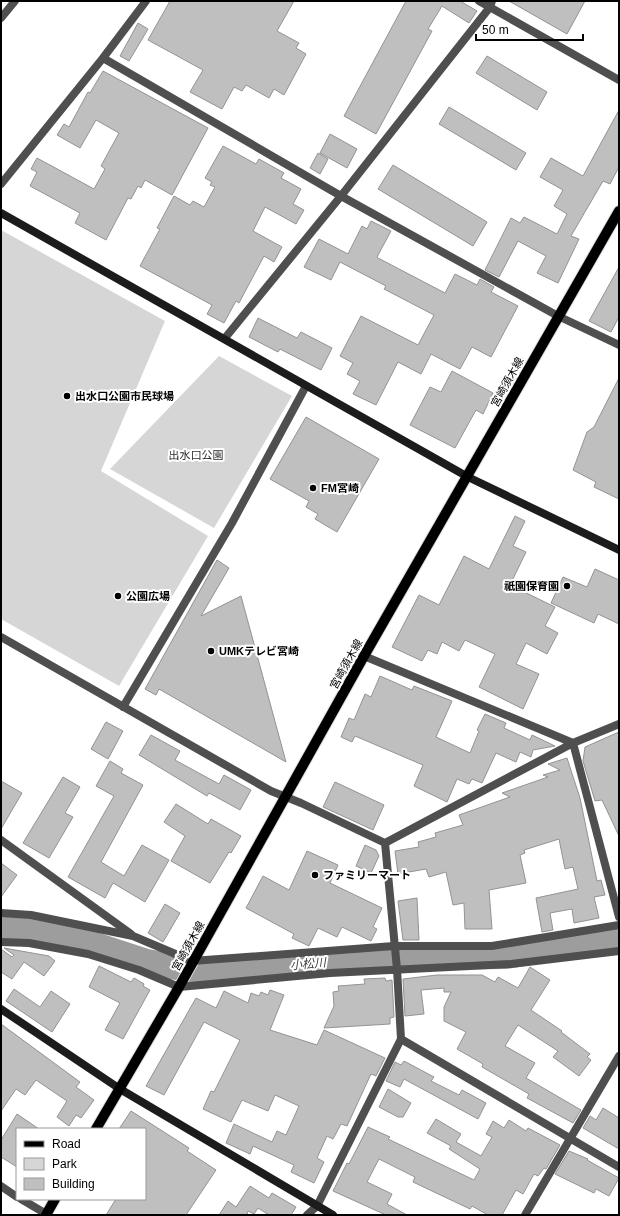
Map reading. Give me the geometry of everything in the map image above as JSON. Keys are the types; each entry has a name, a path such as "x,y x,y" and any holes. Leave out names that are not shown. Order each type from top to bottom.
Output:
{"main road":[{"name":"宮崎須木線","path":"97,1128 180,985 192,961 364,656 468,477 558,316 619,211"},
{"path":"47,1215 54,1200"}],"street":[{"path":"1,18 15,1"},
{"path":"1,184 103,58 146,1"},
{"path":"480,1 491,4 619,80"},
{"path":"225,338 341,196 491,4"},
{"path":"103,58 341,196 558,316 619,345"},
{"path":"1,213 225,338 306,386 468,477 619,550"},
{"path":"123,707 232,523 306,386"},
{"path":"1,637 270,791 286,796 385,842"},
{"path":"364,656 573,743"},
{"path":"385,842 573,743 619,724"},
{"path":"573,743 619,917"},
{"path":"1,840 133,936"},
{"path":"307,1215 317,1206 401,1039 397,969 385,842"},
{"path":"1,914 31,915 133,936 192,961 394,946 492,946 619,925"},
{"path":"1,942 29,943 88,954 140,970 180,985 330,973 511,964 619,951"},
{"path":"1,1009 120,1089 333,1215"},
{"path":"401,1039 619,1166"},
{"path":"525,1215 619,1056"},
{"path":"1,1198 4,1189 16,1196"},
{"path":"23,1200 47,1215"}],"green space":[{"name":"出水口公園市民球場","path":"1,230 165,321 101,471 208,536 119,686 1,619"},
{"name":"出水口公園","path":"219,356 292,396 214,528 110,469"}],"building":[{"path":"170,1 294,1 277,31 299,43 296,48 306,54 284,95 274,89 269,98 246,85 242,91 234,87 222,109 190,92 203,70 148,40"},
{"path":"406,1 460,1 477,11 469,23 442,6 428,29 432,31 376,134 344,116"},
{"path":"509,1 585,1 567,34"},
{"path":"138,23 148,29 129,61 120,56"},
{"path":"487,56 547,92 537,110 476,73"},
{"path":"103,71 208,128 172,195 145,180 141,188 138,186 131,199 128,198 106,240 75,223 80,213 30,186 37,172 31,169 37,158 94,189 105,169 101,166 119,133 96,120 80,148 57,135 64,124 69,127 88,92 90,93"},
{"path":"449,107 526,153 516,170 439,124"},
{"path":"619,110 619,167 610,184 603,181 571,236 579,239 558,283 537,273 546,256 518,241 499,277 485,270 511,218 520,223 524,217 557,234 567,214 554,206 563,190 540,177 551,158 583,176"},
{"path":"330,134 357,149 347,168 320,153"},
{"path":"223,146 256,164 259,159 284,173 281,178 301,189 293,204 304,210 296,224 265,207 253,231 282,247 274,262 264,256 239,303 236,301 224,323 207,314 212,305 140,266 160,229 157,228 174,196 190,205 193,201 204,207 215,187 210,185 212,182 205,178"},
{"path":"318,153 328,159 320,174 310,168"},
{"path":"393,165 487,222 473,246 378,189"},
{"path":"371,221 391,231 377,257 378,258 445,293 455,274 477,285 480,279 494,287 491,292 518,306 491,357 472,347 460,369 431,354 421,374 398,362 376,405 353,394 360,381 347,374 353,363 340,356 361,316 418,345 434,315 384,289 386,286 340,262 331,280 304,267 319,239 348,254 362,226 367,229"},
{"path":"619,267 619,317 611,332 589,321"},
{"path":"258,318 297,338 301,332 332,348 321,370 280,349 278,352 249,337"},
{"path":"452,371 493,393 483,414 476,410 455,448 410,425 430,387 441,392"},
{"path":"619,378 619,499 594,487 596,482 573,470 587,432 594,427"},
{"path":"306,417 379,459 337,532 315,519 318,514 306,507 309,501 270,479"},
{"path":"515,516 525,521 513,546 526,552 510,585 555,607 545,626 558,633 547,654 526,643 516,664 539,674 523,709 479,687 495,654 465,640 459,651 442,642 437,654 428,650 422,661 392,647 419,595 439,605 464,556 489,569"},
{"name":"UMKテレビ宮崎","path":"217,560 229,568 201,616 241,596 286,762 159,689 156,695 145,689"},
{"path":"595,569 619,580 619,624 598,614 594,623 551,603 563,577 587,587"},
{"path":"380,676 412,690 414,686 452,701 436,737 470,753 479,731 477,730 485,714 506,723 504,728 530,740 532,735 555,746 533,750 531,757 520,752 516,762 496,753 482,783 472,779 469,784 457,779 447,802 414,786 423,765 355,736 352,742 341,737 349,718 354,720 365,694 371,697"},
{"path":"106,722 123,731 108,759 91,749"},
{"path":"619,732 619,836 602,800 595,801 583,761 585,747"},
{"path":"151,735 180,751 175,760 219,784 224,775 251,790 240,810 209,793 207,796 139,755"},
{"path":"567,758 580,798 597,881 601,880 605,895 594,897 599,918 574,923 572,909 550,913 553,930 542,932 536,898 578,889 573,867 565,869 559,839 524,850 525,853 520,855 526,883 489,890 492,929 465,929 464,903 453,905 446,872 429,877 426,869 398,874 395,851 419,847 418,842 436,837 435,833 463,825 459,815 510,797 502,793 548,777 543,775 560,770 548,764"},
{"path":"110,761 123,769 121,773 143,785 101,862 124,876 142,845 169,860 145,902 113,883 105,898 68,877 114,796 96,786"},
{"path":"63,777 80,787 65,813 73,817 49,858 23,843"},
{"path":"1,781 22,793 1,829"},
{"path":"335,782 384,805 373,830 323,807"},
{"path":"176,804 208,824 211,819 241,836 231,853 229,852 210,883 171,861 185,836 164,822"},
{"path":"365,845 376,850 379,856 371,873 356,866"},
{"path":"307,851 338,865 330,883 382,908 373,927 377,929 371,941 342,927 337,937 318,928 309,946 292,938 294,934 246,908 263,876 289,890"},
{"path":"1,863 17,875 1,897"},
{"path":"417,898 419,940 403,940 398,901"},
{"path":"165,904 180,913 163,942 148,933"},
{"path":"4,948 49,956 55,961 44,976 24,962 12,979 1,972 1,949 12,957 14,955"},
{"path":"99,966 131,982 134,978 150,990 123,1039 105,1030 120,1003 89,987"},
{"path":"530,967 550,980 531,1010 562,1031 561,1032 590,1054 587,1057 591,1060 579,1076 553,1057 558,1051 518,1025 505,1046 535,1063 526,1078 581,1110 573,1123 527,1098 529,1094 482,1067 483,1064 457,1049 466,1032 444,1021 444,1007 451,992 444,992 444,988 421,990 424,1014 405,1016 403,979 437,975 482,975 495,982 498,977 518,988"},
{"path":"385,978 386,981 392,980 394,1017 390,1018 390,1024 324,1028 334,1006 333,992 339,991 338,986 365,984 364,979"},
{"path":"14,989 40,1007 51,991 70,1004 52,1032 6,1001"},
{"path":"270,990 284,995 270,1030 317,1045 324,1030 385,1058 376,1076 371,1074 347,1126 341,1124 333,1139 327,1136 317,1158 324,1162 314,1183 291,1172 294,1165 253,1146 250,1154 226,1143 234,1124 272,1142 277,1131 286,1135 299,1106 275,1095 268,1111 242,1100 231,1122 203,1109 211,1091 214,1092 240,1040 204,1022 164,1095 146,1086 196,998 216,1008 224,991 248,1003 251,993 259,996 261,992 268,995"},
{"path":"1,1024 80,1082 76,1087 94,1100 81,1118 76,1115 69,1126 57,1117 67,1101 36,1080 25,1095 16,1089 1,1111"},
{"path":"404,1061 434,1077 431,1081 459,1095 462,1090 486,1103 478,1119 404,1079 400,1087 386,1081 395,1062 401,1065"},
{"path":"388,1089 411,1103 403,1117 398,1117 379,1107"},
{"path":"603,1108 619,1118 619,1149 583,1128 590,1116 596,1120"},
{"path":"131,1111 189,1148 187,1151 216,1170 186,1215 106,1215 115,1200 146,1200 146,1128 120,1128"},
{"path":"17,1114 38,1128 16,1128 16,1166 1,1157 1,1140"},
{"path":"436,1119 461,1134 456,1142 481,1156 492,1137 486,1134 493,1121 504,1128 509,1120 526,1131 528,1128 560,1145 546,1169 544,1168 538,1176 534,1174 523,1194 516,1190 502,1215 488,1215 472,1206 470,1209 413,1182 415,1177 379,1159 367,1182 392,1194 387,1204 407,1215 386,1215 333,1191 368,1127 390,1137 388,1139 474,1180 480,1169 449,1149 451,1146 427,1133"},
{"path":"569,1151 588,1159 587,1160 619,1178 609,1196 596,1189 594,1193 555,1174"},
{"path":"250,1186 269,1198 272,1193 296,1207 291,1215 269,1215 258,1208 254,1214 248,1211 247,1213 249,1215 219,1215 228,1201 236,1207"}],"waterway":[{"name":"小松川","path":"1,928 46,929 147,962 211,973 387,957 506,956 619,938"}],"place":[{"name":"出水口公園市民球場","path":"67,396"},
{"name":"FM宮崎","path":"313,488"},
{"name":"祇園保育園","path":"567,586"},
{"name":"公園広場","path":"118,596"},
{"name":"UMKテレビ宮崎","path":"211,651"},
{"name":"ファミリーマート","path":"315,875"}]}
